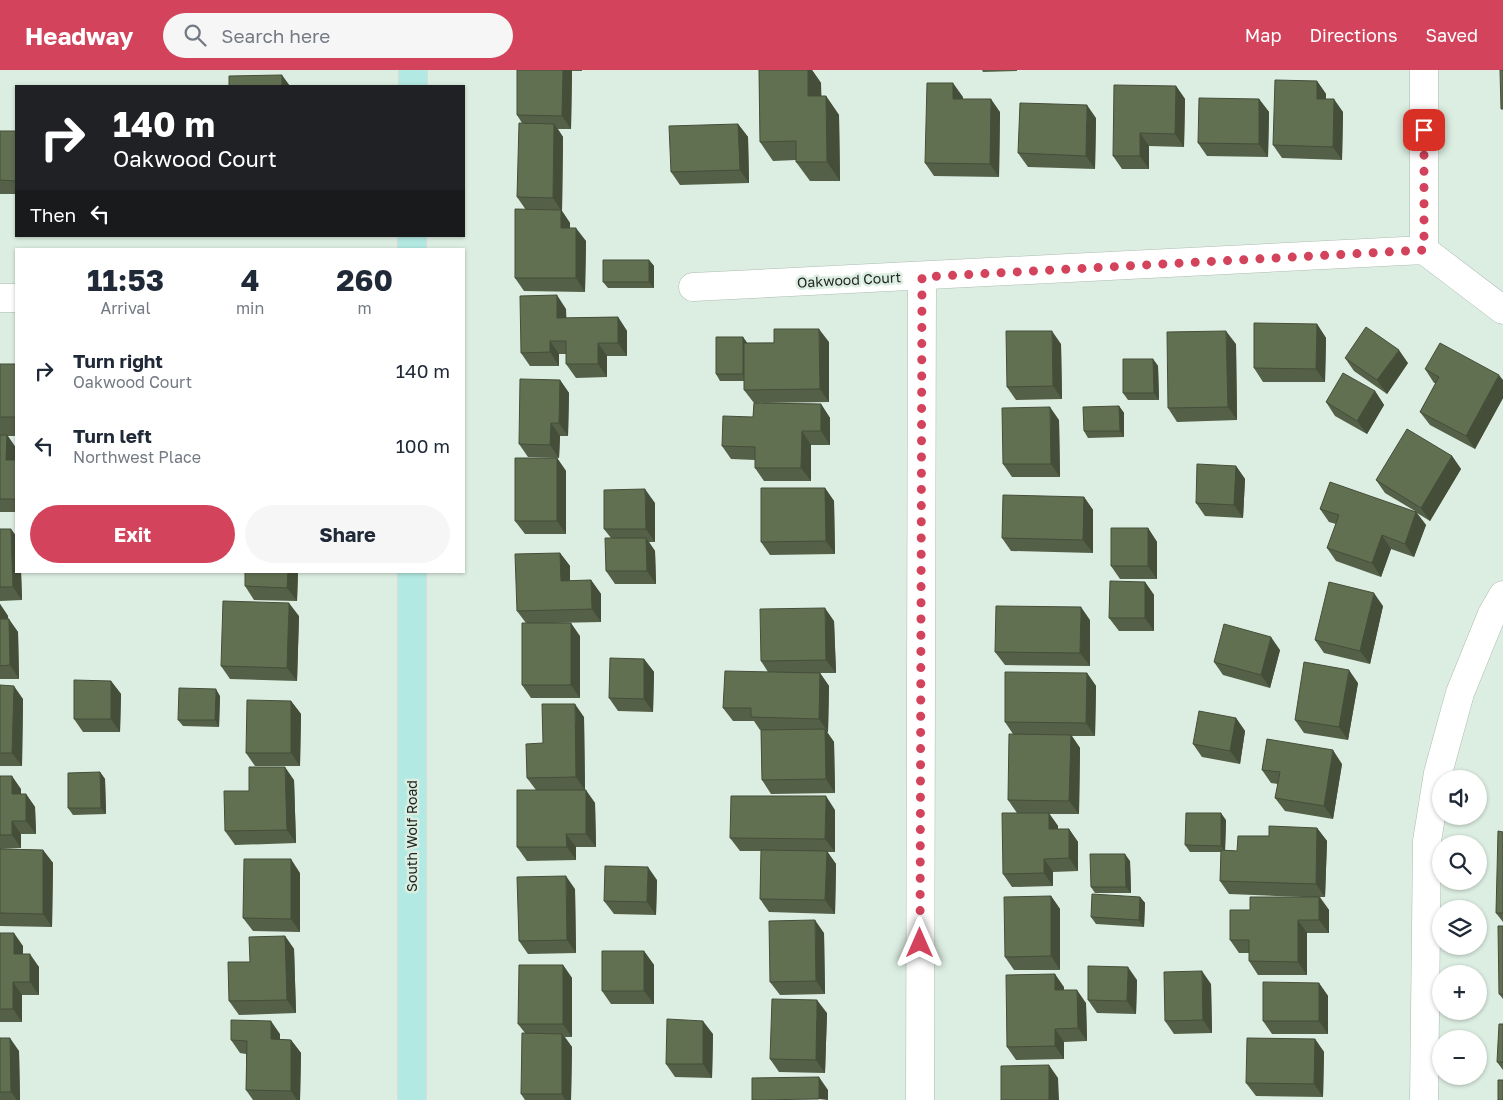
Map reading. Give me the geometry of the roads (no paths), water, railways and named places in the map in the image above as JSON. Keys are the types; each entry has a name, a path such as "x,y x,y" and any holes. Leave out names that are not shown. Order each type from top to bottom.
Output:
{"main road":[{"path":"413,70 413,85"},
{"name":"South Wolf Road","path":"412,573 412,1100"}],"street":[{"path":"1424,70 1424,250 1503,310"},
{"name":"Oakwood Court","path":"692,287 922,277 1424,250"},
{"path":"920,1100 922,277"},
{"path":"0,298 15,298"},
{"path":"1424,1100 1427,841 1438,773 1460,693 1492,614 1503,595"}]}
